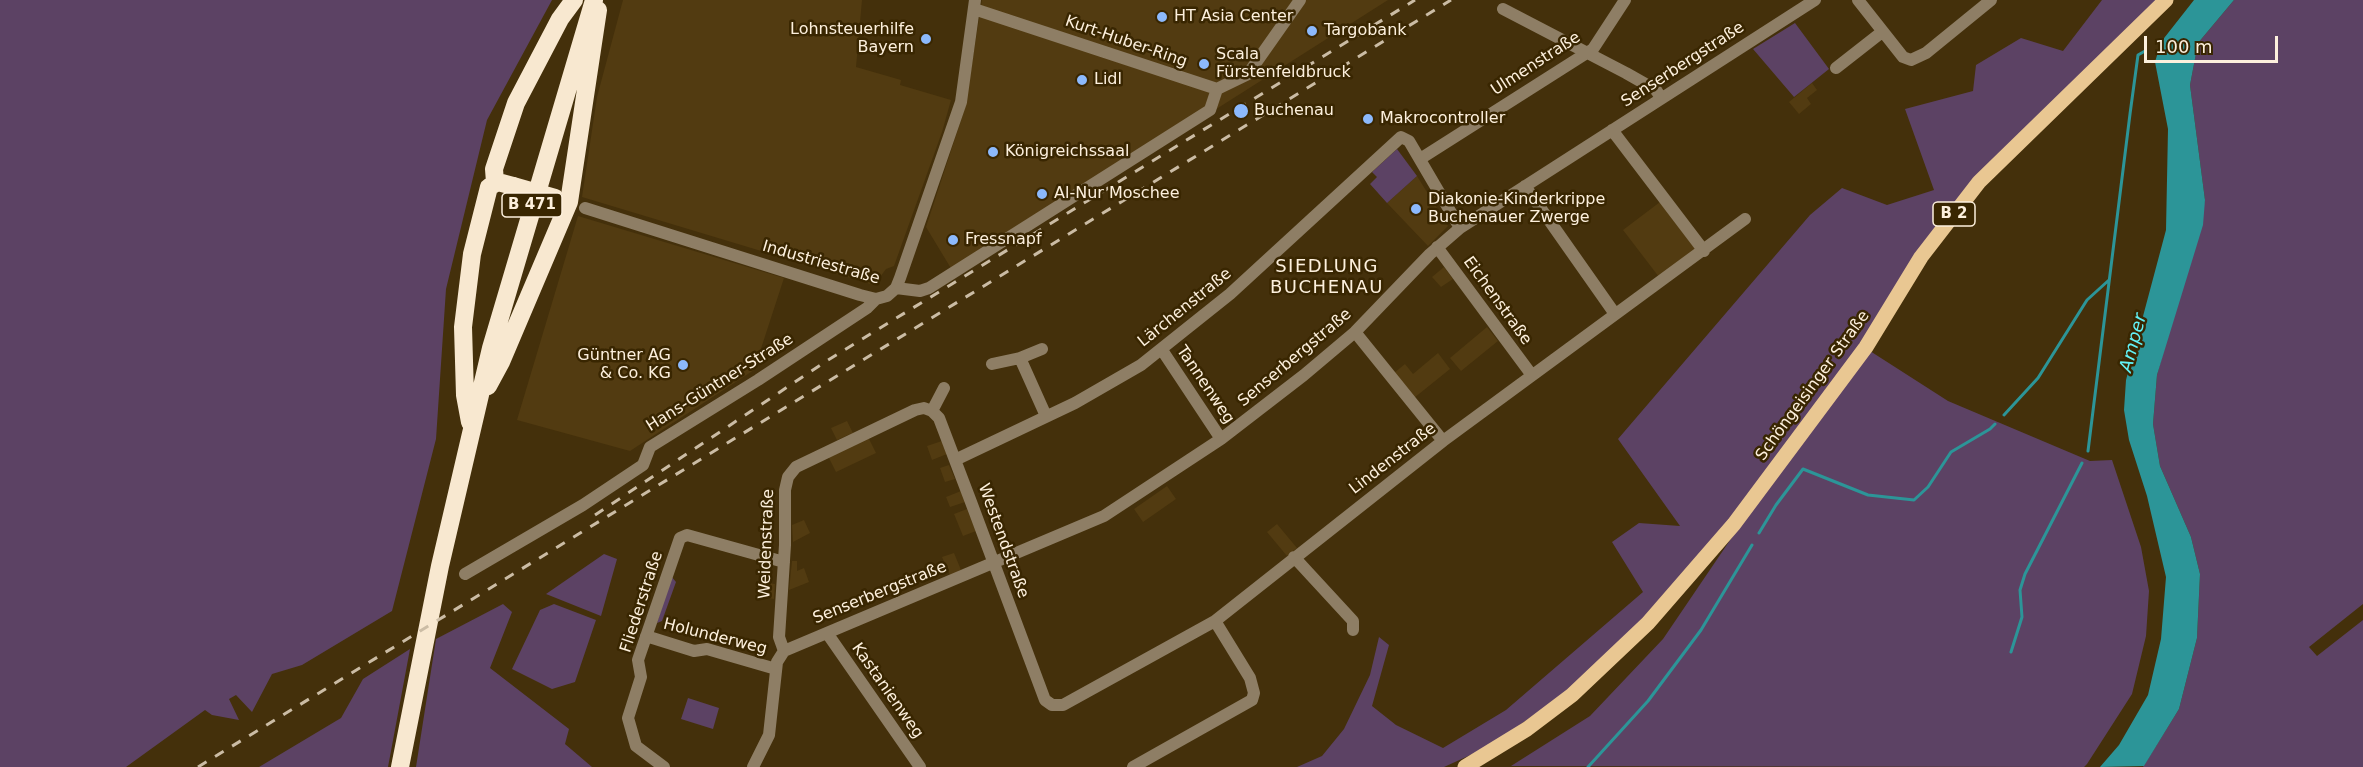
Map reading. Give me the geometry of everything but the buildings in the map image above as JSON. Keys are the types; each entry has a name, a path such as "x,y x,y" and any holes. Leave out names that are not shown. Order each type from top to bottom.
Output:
{"highway":[{"path":"495,182 494,169 516,104 560,19 574,0"},
{"path":"473,419 501,362 570,202 598,22 596,0"},
{"name":"B 471","path":"400,767 473,419 537,187 596,0"},
{"path":"495,182 570,202"},
{"path":"473,419 465,395 463,327 466,289 477,226 489,187 495,182"}],"main road":[{"name":"Schöngeisinger Straße","path":"1465,767 1527,729 1572,695 1648,623 1734,524 1866,347 1921,257 1979,182 2166,0"}],"street":[{"path":"896,288 920,291 929,288 1210,110 1217,89 1248,74 1300,0"},
{"name":"Ulmenstraße","path":"1420,159 1593,49 1625,0"},
{"name":"Senserbergstraße","path":"784,651 1104,516 1221,439 1355,332 1437,247 1460,228 1815,0"},
{"path":"1858,0 1903,57 1911,60 1919,58 1991,0"},
{"name":"Industriestraße","path":"570,202 876,299 887,296 896,288 961,102 975,4"},
{"name":"Kurt-Huber-Ring","path":"975,4 1217,89"},
{"path":"1503,9 1656,90 1661,98"},
{"path":"1836,68 1882,32"},
{"path":"1612,130 1704,251"},
{"name":"Lärchenstraße","path":"955,460 1117,380 1162,350 1230,294 1396,140 1405,137 1420,159"},
{"path":"1420,159 1460,228"},
{"path":"1525,186 1615,314"},
{"name":"Lindenstraße","path":"1052,705 1063,705 1215,621 1443,441 1745,219"},
{"name":"Eichenstraße","path":"1437,247 1531,375"},
{"name":"Hans-Güntner-Straße","path":"465,574 584,505 643,465 650,447 758,380 867,308 876,299"},
{"path":"1355,332 1443,441"},
{"path":"992,364 1020,358 1042,349"},
{"name":"Tannenweg","path":"1162,350 1221,439"},
{"path":"1020,358 1046,416"},
{"path":"932,411 944,388"},
{"name":"Weidenstraße","path":"753,767 772,725 777,669 779,657 784,651 779,637 784,562 784,490 791,471 915,410 924,408 932,411"},
{"name":"Westendstraße","path":"932,411 939,418 1045,700 1052,705"},
{"name":"Fliederstraße","path":"664,767 639,750 628,725 628,714 641,677 638,660 680,538 687,535 784,562"},
{"path":"1294,557 1353,621 1353,630"},
{"path":"1133,767 1252,700 1254,693 1250,678 1215,621"},
{"name":"Kastanienweg","path":"827,633 920,767"},
{"name":"Holunderweg","path":"646,636 694,651 707,650 777,669"}],"shaded area":[{"path":"0,0 552,0 487,120 446,289 436,439 392,611 302,665 272,674 252,712 236,695 229,699 239,720 212,715 205,710 126,767 0,767"},
{"path":"623,0 862,0 856,67 901,80 900,85 951,100 942,132 894,266 886,269 874,285 582,197 597,97"},
{"path":"982,0 1388,0 955,275 926,227 965,108"},
{"path":"2102,0 2161,0 1973,182 1863,343 1734,514 1642,619 1567,692 1488,747 1444,767 1297,767 1322,756 1344,729 1370,675 1379,637 1389,645 1372,706 1396,725 1443,748 1506,710 1643,592 1612,542 1639,523 1680,526 1618,439 1810,215 1842,188 1887,205 1934,190 1905,109 1973,91 1976,65 2021,38 2063,51"},
{"path":"2234,0 2363,0 2363,604 2309,647 2317,656 2363,620 2363,767 2143,767 2179,709 2197,638 2200,574 2191,537 2160,466 2153,424 2157,375 2205,200 2190,85 2198,43"},
{"path":"1795,23 1829,69 1794,97 1753,49"},
{"path":"1812,83 1817,90 1807,98 1811,104 1799,114 1789,102"},
{"path":"1397,149 1417,176 1387,203 1370,184 1377,177 1372,172"},
{"name":"Diakonie-Kinderkrippe Buchenauer Zwerge","path":"1417,176 1448,226 1428,246 1387,203"},
{"path":"1660,202 1696,250 1659,277 1623,230"},
{"path":"578,216 784,278 754,370 630,451 517,420"},
{"path":"1444,267 1453,279 1441,287 1432,277"},
{"path":"1487,327 1498,341 1461,371 1450,358"},
{"path":"1870,351 1948,401 2090,461 2112,460 2141,547 2149,591 2146,636 2132,694 2087,764 2084,767 1511,766 1590,716 1663,639 1741,524"},
{"path":"1438,353 1450,369 1414,398 1394,373 1405,364 1413,374"},
{"path":"847,421 853,433 837,440 831,428"},
{"path":"868,437 876,453 836,472 828,456"},
{"path":"942,441 947,454 932,460 927,446"},
{"path":"949,465 955,479 945,482 940,468"},
{"path":"1167,486 1176,499 1143,522 1134,509"},
{"path":"961,491 965,502 950,507 946,497"},
{"path":"967,509 976,531 963,536 954,514"},
{"path":"804,520 810,533 793,542 792,525"},
{"path":"1277,524 1297,548 1287,556 1267,532"},
{"path":"954,553 961,570 950,575 942,557"},
{"path":"604,554 617,559 601,616 546,594"},
{"path":"792,561 797,561 797,571 804,568 809,582 789,590"},
{"path":"671,576 676,582 662,621 657,623"},
{"path":"761,582 775,584 774,599 760,596"},
{"path":"503,604 512,612 490,668 569,729 565,744 592,767 416,767 436,639"},
{"path":"554,604 596,620 575,682 552,689 512,669 540,610"},
{"path":"410,649 388,767 259,767 341,718 363,679"},
{"path":"688,698 719,708 713,729 681,719"}],"water":[{"path":"2194,0 2234,0 2198,43 2190,85 2205,200 2203,225 2157,375 2153,424 2160,466 2191,537 2200,574 2197,638 2179,709 2144,766 2100,767 2119,745 2148,695 2161,639 2166,577 2147,496 2129,440 2124,410 2126,380 2166,230 2168,129 2155,62 2161,42"}],"waterway":[{"path":"2088,451 2138,55 2145,51"},
{"path":"2004,415 2038,378 2087,300 2109,280"},
{"path":"1759,533 1776,505 1803,469 1868,495 1914,500 1928,487 1951,452 1995,424"},
{"path":"2011,652 2022,617 2020,590 2025,574 2082,463"},
{"path":"1588,767 1648,701 1701,630 1752,545"}],"railway":[{"path":"595,515 828,360 1415,0"},
{"path":"198,767 1451,0"}],"place":[{"name":"HT Asia Center","path":"1162,17"},
{"name":"Targobank","path":"1312,31"},
{"name":"Lohnsteuerhilfe Bayern","path":"926,39"},
{"name":"Scala Fürstenfeldbruck","path":"1204,64"},
{"name":"Lidl","path":"1082,80"},
{"name":"Buchenau","path":"1241,111"},
{"name":"Makrocontroller","path":"1368,119"},
{"name":"Königreichssaal","path":"993,152"},
{"name":"Al-Nur Moschee","path":"1042,194"},
{"name":"Diakonie-Kinderkrippe Buchenauer Zwerge","path":"1416,209"},
{"name":"Fressnapf","path":"953,240"},
{"name":"Güntner AG & Co. KG","path":"683,365"}],"district":[{"name":"SIEDLUNG BUCHENAU","path":"1327,277"}],"water label":[{"name":"Amper","path":"2134,343"}]}
